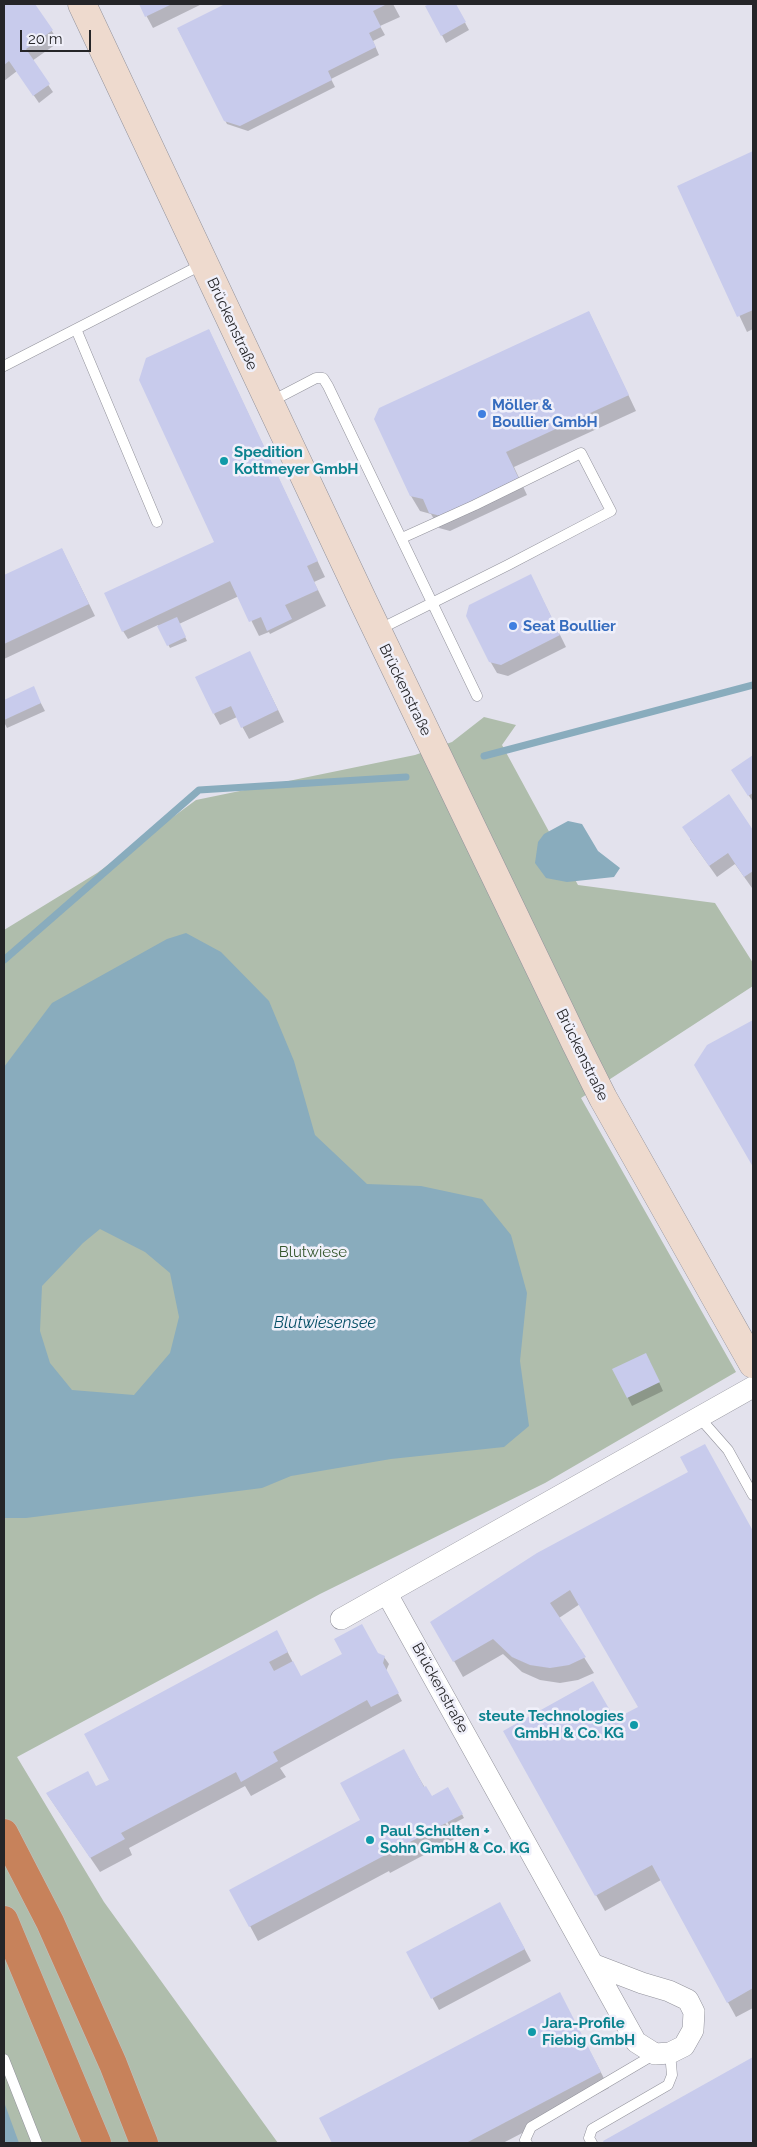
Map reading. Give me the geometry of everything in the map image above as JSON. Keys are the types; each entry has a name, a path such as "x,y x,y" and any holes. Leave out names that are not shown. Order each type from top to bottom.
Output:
{"highway":[{"path":"4,1833 50,1922 113,2064 144,2143"},
{"path":"4,1920 97,2143"}],"main road":[{"name":"Brückenstraße","path":"82,4 377,631 599,1090 753,1364"}],"street":[{"path":"341,1619 753,1387"},
{"name":"Brückenstraße","path":"387,1594 595,1965 636,2042 663,2054"},
{"path":"595,1965 669,1991 688,2000 694,2012 693,2030 684,2046 663,2054"}],"lane":[{"path":"4,366 204,264"},
{"path":"76,329 157,522"},
{"path":"269,403 316,378 322,378 333,395 478,696"},
{"path":"377,631 610,511 581,453 475,505 402,538"},
{"path":"699,1418 728,1450 753,1495"},
{"path":"527,2143 526,2140 531,2127 663,2054 672,2075 668,2085 592,2129 589,2138 592,2143"},
{"path":"4,2059 37,2143"}],"green space":[{"name":"Blutwiese","path":"484,717 516,725 502,745 578,885 715,903 753,963 753,986 581,1098 736,1372 545,1483 320,1594 17,1757 104,1902 278,2143 4,2143 4,930 97,873 196,800 415,755 452,742"}],"water":[{"path":"568,821 582,824 598,851 620,868 614,877 567,882 546,878 535,863 538,842 544,834"},
{"name":"Blutwiesensee","path":"186,933 221,952 269,1001 294,1061 315,1135 367,1184 421,1186 482,1199 511,1235 527,1293 520,1361 529,1426 504,1447 391,1459 291,1476 262,1488 26,1518 4,1518 4,1067 52,1003 167,939","holes":["100,1229 145,1252 170,1273 179,1317 170,1353 134,1395 72,1390 50,1363 40,1331 42,1286 83,1243"]},
{"path":"4,2102 19,2143 4,2143"}],"building":[{"path":"4,4 35,4 53,30 26,49 50,84 33,96 9,61 4,65"},
{"path":"139,4 172,4 145,17"},
{"path":"225,4 387,4 373,11 381,27 369,33 376,47 328,71 332,80 240,126 224,121 177,28"},
{"path":"429,4 456,4 466,22 441,36 425,6"},
{"path":"753,151 753,310 737,317 677,186"},
{"name":"Möller & Boullier GmbH","path":"589,311 629,395 506,452 519,479 441,516 429,513 423,499 410,496 374,419 379,408"},
{"name":"Spedition Kottmeyer GmbH","path":"209,329 318,561 307,566 318,590 285,605 292,619 267,631 261,617 249,622 230,581 122,632 104,593 214,542 139,380 146,358"},
{"path":"62,548 89,604 4,644 4,575"},
{"name":"Seat Boullier","path":"531,574 560,635 501,665 489,662 466,616 469,605"},
{"path":"177,617 186,637 167,646 157,626"},
{"path":"250,651 278,710 241,728 231,706 213,714 195,677"},
{"path":"34,686 41,703 4,720 4,700"},
{"path":"753,755 753,793 748,796 731,770"},
{"path":"729,794 753,830 753,871 744,877 728,853 709,866 682,827"},
{"path":"753,1020 753,1167 694,1065 707,1045"},
{"path":"646,1353 660,1382 627,1398 612,1369"},
{"name":"steute Technologies GmbH & Co. KG","path":"705,1444 753,1531 753,1988 727,2003 652,1865 595,1896 503,1731 593,1681 615,1719 638,1707 570,1590 550,1603 586,1657 569,1665 550,1668 530,1665 512,1657 493,1639 453,1662 430,1622 537,1553 688,1472 680,1457"},
{"path":"362,1624 378,1653 385,1656 383,1663 399,1693 371,1707 367,1700 273,1752 278,1761 241,1782 236,1772 121,1833 125,1839 90,1858 46,1793 88,1771 96,1786 109,1780 84,1734 277,1630 288,1652 269,1662 274,1671 293,1661 301,1676 342,1654 334,1639"},
{"name":"Paul Schulten + Sohn GmbH & Co. KG","path":"404,1749 424,1787 426,1786 432,1796 448,1787 463,1814 249,1927 229,1890 360,1820 340,1783"},
{"path":"500,1902 525,1949 431,1999 406,1952"},
{"name":"Jara-Profile Fiebig GmbH","path":"560,1992 601,2072 466,2143 332,2143 319,2118"},
{"path":"753,2057 753,2143 604,2143 603,2141"}],"waterway":[{"path":"484,756 753,685"},
{"path":"4,960 199,790 406,777"}],"place":[{"name":"Möller & Boullier GmbH","path":"482,414"},
{"name":"Spedition Kottmeyer GmbH","path":"224,461"},
{"name":"Seat Boullier","path":"513,626"},
{"name":"steute Technologies GmbH & Co. KG","path":"634,1725"},
{"name":"Paul Schulten + Sohn GmbH & Co. KG","path":"370,1840"},
{"name":"Jara-Profile Fiebig GmbH","path":"532,2032"}]}
